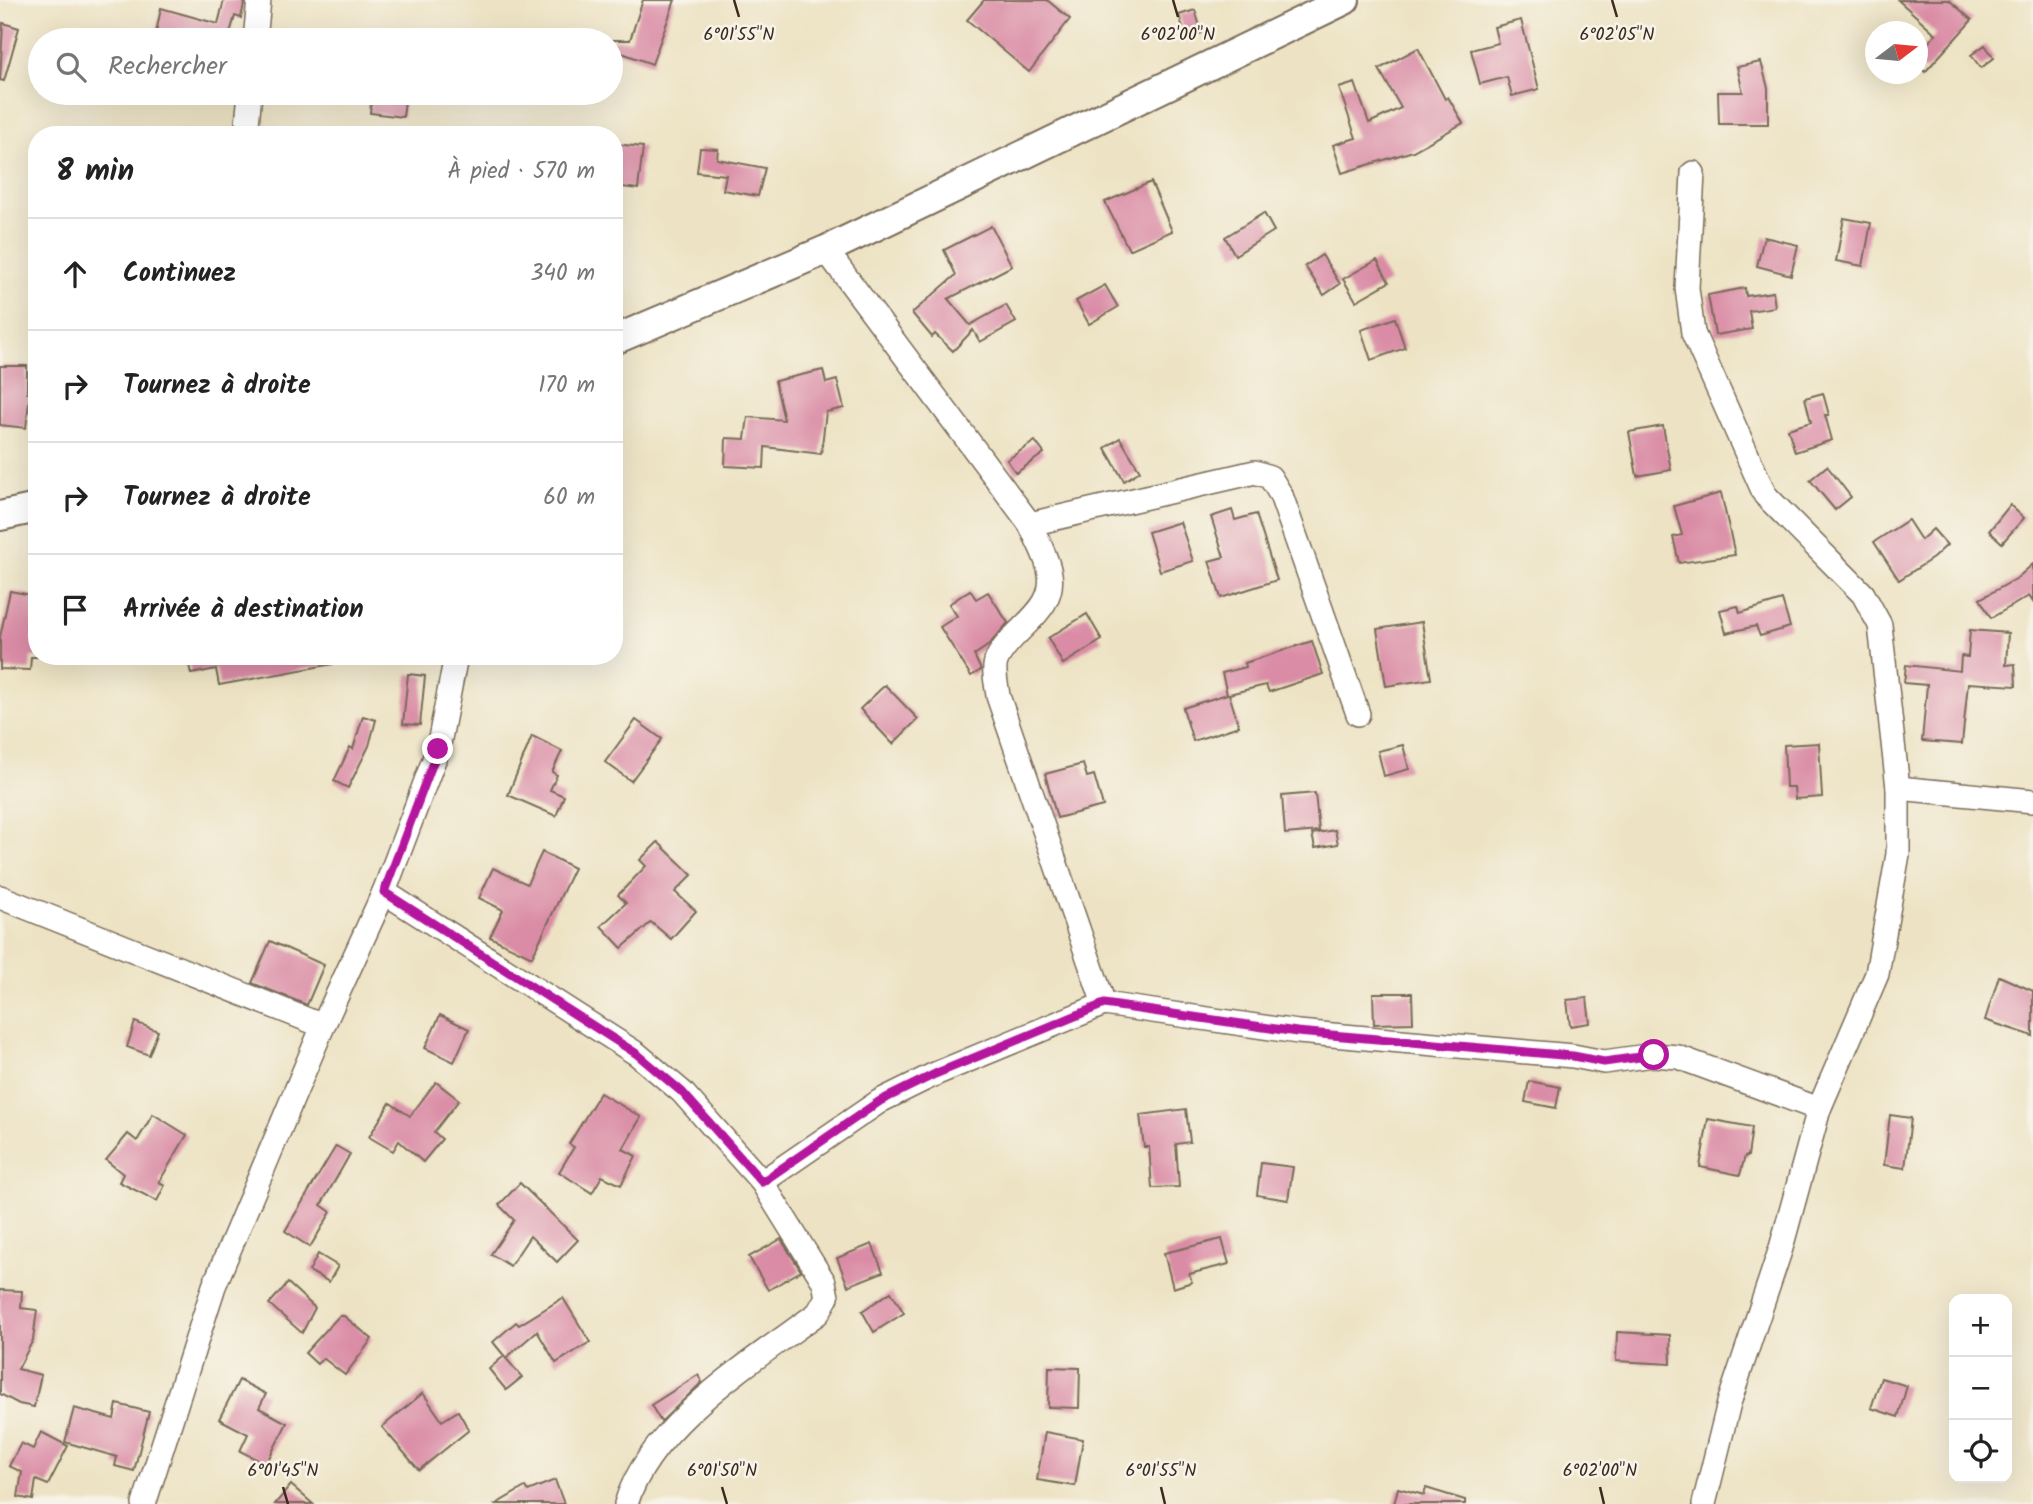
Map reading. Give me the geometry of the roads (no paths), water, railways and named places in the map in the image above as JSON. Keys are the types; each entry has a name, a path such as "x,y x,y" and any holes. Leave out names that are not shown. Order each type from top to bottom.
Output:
{"main road":[{"path":"623,336 826,250 1345,0"},
{"path":"0,516 28,510"}],"street":[{"path":"256,28 259,0"},
{"path":"247,126 249,105"},
{"path":"1693,173 1687,288 1693,332 1765,495 1863,594 1880,625 1898,788 1898,854 1877,974 1819,1109 1782,1248 1728,1403 1704,1504"},
{"path":"826,250 1030,524 1050,569 1050,589 1041,609 996,659 998,696 1104,1004"},
{"path":"1030,524 1255,472 1270,477 1281,495 1358,714"},
{"path":"144,1504 214,1286 323,1026 384,892 438,749 454,665"},
{"path":"1898,788 2033,801"},
{"path":"384,892 637,1054 682,1092 762,1182 824,1282 827,1297 818,1313 718,1386 646,1457 626,1504"},
{"path":"0,897 323,1026"},
{"path":"762,1182 880,1101 935,1074 1104,1004 1297,1032 1573,1056 1604,1062 1654,1055 1678,1057 1819,1109"}]}
